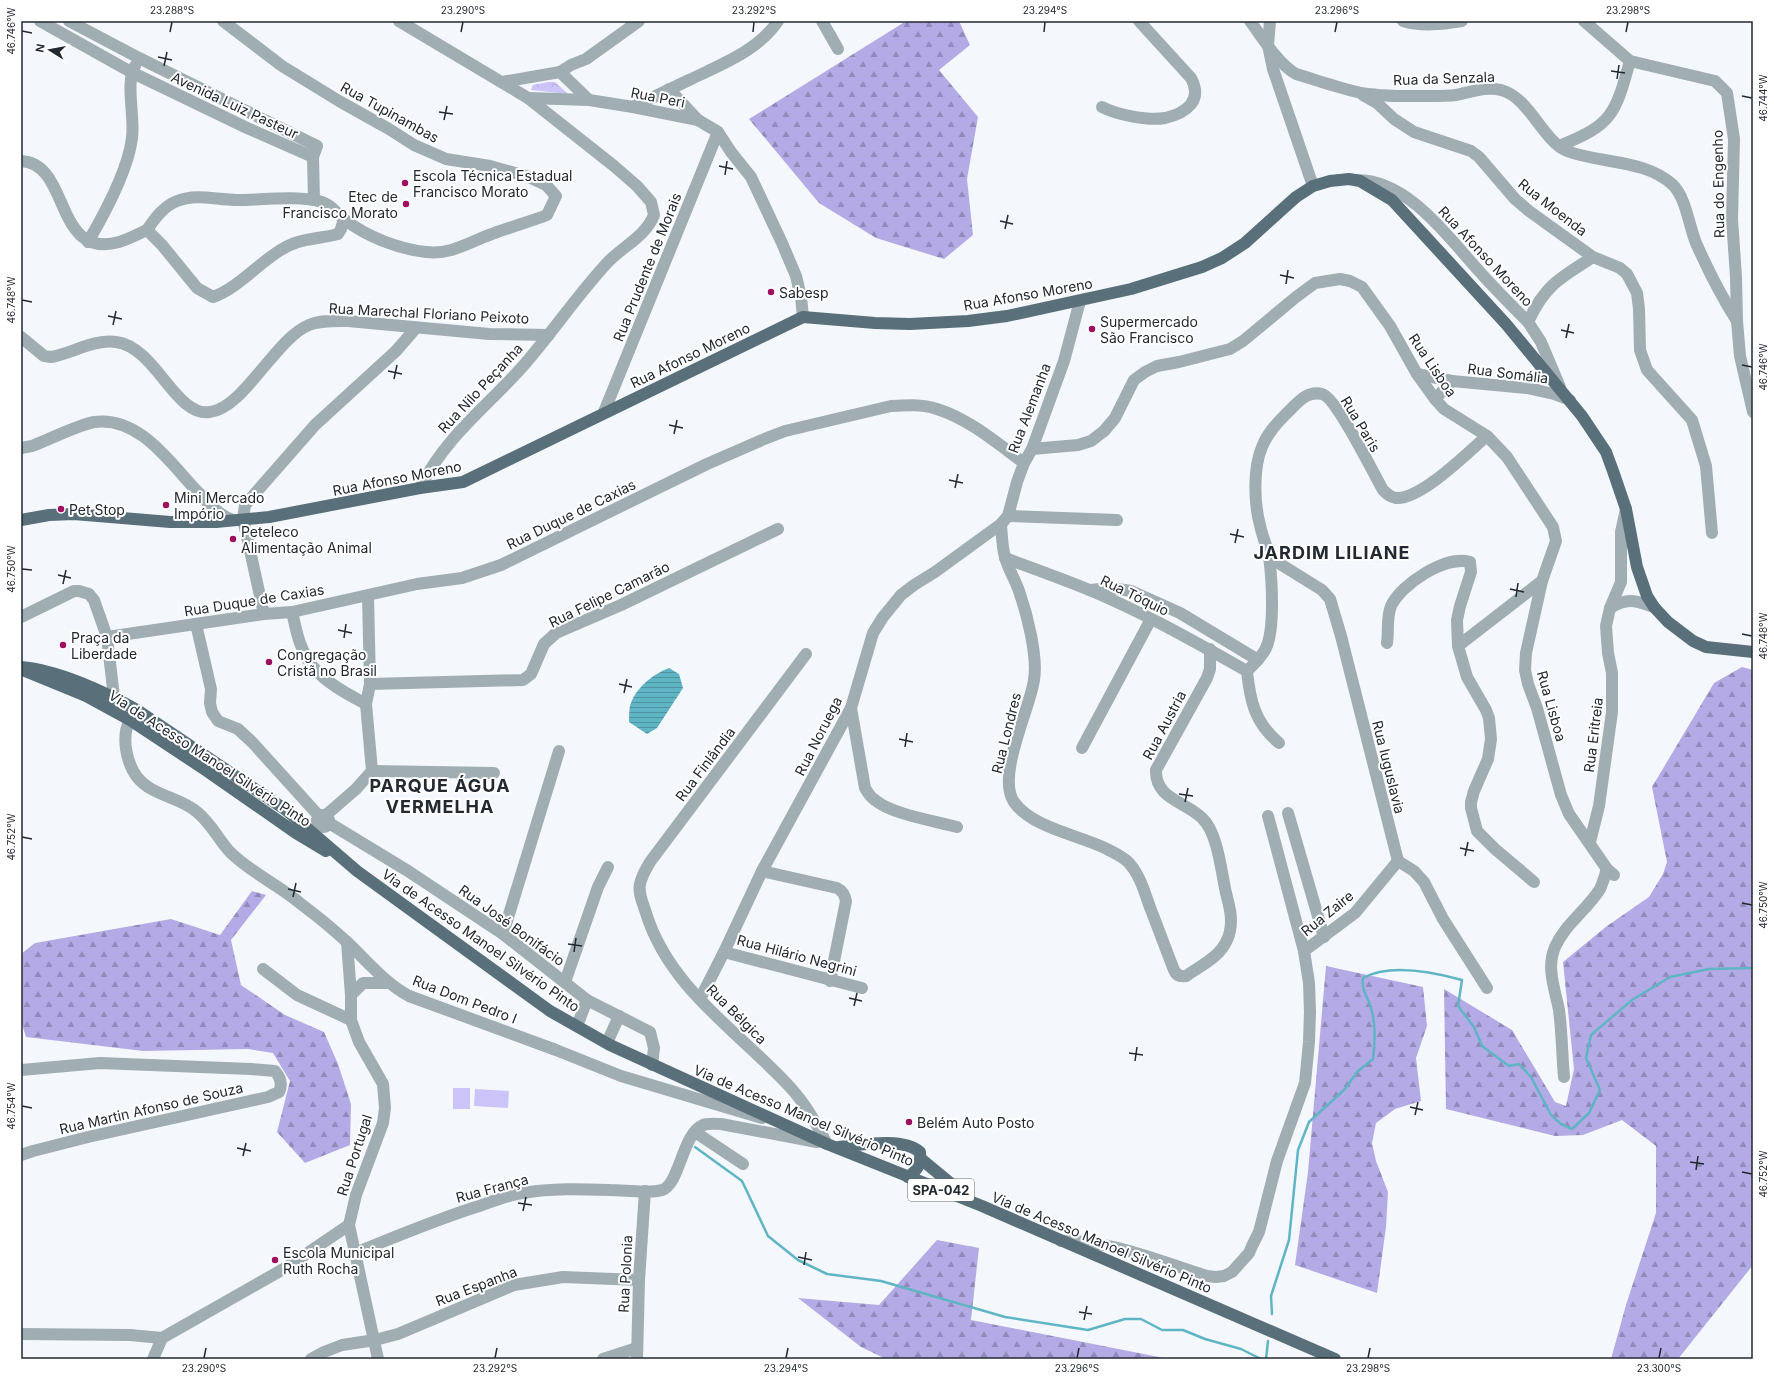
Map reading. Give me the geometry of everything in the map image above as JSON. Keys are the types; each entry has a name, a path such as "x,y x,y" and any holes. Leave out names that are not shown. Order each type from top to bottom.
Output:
{"main road":[{"name":"Rua Afonso Moreno","path":"21,520 49,515 74,514 170,522 216,522 268,517 420,488 463,482 537,448 604,412 803,316 875,323 910,324 968,321 1007,316 1131,289 1202,267 1222,258 1245,243 1296,198 1313,186 1330,181 1355,180 1378,190 1392,200 1506,324 1570,400 1606,452 1626,509 1637,567 1648,596 1654,607 1668,622 1693,641 1706,647 1753,652"},
{"name":"Via de Acesso Manoel Silvério Pinto","path":"21,668 35,668 54,674 114,697 137,710 286,810 316,824 358,871"},
{"name":"Via de Acesso Manoel Silvério Pinto","path":"21,668 32,676 86,696 130,720 207,771 316,824 358,871 550,1011 607,1043 831,1146 974,1203 1335,1359"},
{"path":"130,720 133,716 136,716 172,734"},
{"path":"831,1146 865,1144 907,1145 913,1147 920,1152 920,1166 908,1177"},
{"path":"921,1159 974,1203"}],"street":[{"name":"Avenida Luiz Pasteur","path":"40,21 131,72 245,127 315,152"},
{"name":"Avenida Luiz Pasteur","path":"69,21 315,152"},
{"name":"Rua Tupinambas","path":"223,21 282,66 414,145 446,159 490,166 529,177 546,185 556,196 546,215 492,234 451,251 428,252 406,249 364,233 344,219"},
{"path":"399,21 502,82 560,72 571,65 586,59 640,21"},
{"path":"633,107 726,62 755,45 766,36 778,21"},
{"path":"822,21 838,49"},
{"path":"1102,107 1108,110 1134,116 1165,118 1189,108 1193,102 1196,87 1191,78 1139,21"},
{"name":"Rua da Senzala","path":"1250,21 1268,45 1290,70 1358,92 1380,95 1428,96 1455,95 1490,89 1502,90 1513,96 1531,113 1558,146"},
{"path":"1270,21 1268,45 1273,69 1313,186"},
{"path":"1403,21 1430,24 1462,21"},
{"name":"Rua do Engenho","path":"1584,21 1630,61 1715,80 1727,93 1734,139 1732,219 1736,277 1736,321"},
{"path":"88,242 104,213 126,161 132,139 134,118 131,72 139,58"},
{"path":"1558,146 1591,132 1601,125 1612,113 1623,88 1630,61"},
{"path":"560,72 589,100"},
{"name":"Rua Nilo Peçanha","path":"420,488 443,450 471,418 522,367 608,262 646,230 654,215 651,202 614,166 528,98 502,82"},
{"path":"669,89 698,120"},
{"name":"Rua Moenda","path":"1358,92 1377,103 1394,119 1414,132 1471,151 1519,203 1593,257 1620,268 1627,274 1637,293 1640,344 1645,365 1692,420 1706,466 1712,533"},
{"name":"Rua Peri","path":"528,98 589,100 633,107 698,120 718,132"},
{"path":"718,132 731,152 751,177 779,236 796,276 801,297 803,316"},
{"name":"Rua Prudente de Morais","path":"604,412 718,132"},
{"path":"1558,146 1577,153 1634,166 1658,175 1673,185 1680,195 1696,242 1721,295 1736,321 1740,356 1753,412"},
{"path":"314,200 315,152"},
{"path":"21,161 37,165 43,170 51,182 63,210 79,234 88,242 104,244 119,242 147,230 162,210 175,202 190,197 236,200 272,198 314,200 329,205 344,219 338,234 305,239 290,244 266,260 224,293 213,297 197,288 162,245 147,230"},
{"name":"Rua Afonso Moreno","path":"1355,180 1376,182 1396,191 1422,210 1528,322 1541,342 1561,390"},
{"path":"1528,322 1534,308 1547,290 1559,278 1593,257"},
{"name":"Rua Lisboa","path":"1032,449 1072,446 1091,441 1104,431 1115,418 1134,380 1145,372 1157,366 1230,349 1243,341 1315,283 1340,279 1362,286 1390,326 1417,374 1444,409 1487,436 1507,457 1553,527 1556,541 1542,581 1526,653 1525,670 1528,684 1537,708 1561,795 1569,814 1610,872 1590,902 1564,931 1551,958 1554,988 1559,1010 1564,1077"},
{"name":"Rua Alemanha","path":"1005,520 1024,463 1032,449 1064,361 1080,301"},
{"name":"Rua Marechal Floriano Peixoto","path":"21,337 44,356 51,357 102,342 116,342 132,347 154,367 184,403 200,413 211,412 235,398 291,337 302,328 310,324 335,321 415,329 489,334 549,335"},
{"path":"264,614 238,520 245,505 315,425 396,351 415,329"},
{"path":"1527,388 1537,379 1542,367"},
{"name":"Rua Somália","path":"1417,374 1452,381 1480,382 1527,388 1554,394 1570,400"},
{"path":"1435,399 1452,381"},
{"name":"Rua Paris","path":"1269,557 1257,510 1257,466 1261,449 1267,436 1300,399 1308,394 1324,395 1332,402 1347,423 1383,490 1389,496 1397,498 1417,492 1441,476 1487,436"},
{"name":"Rua Duque de Caxias","path":"108,637 264,614 292,612 417,584 462,578 501,565 707,464 779,433 891,406 908,405 938,409 985,434 1024,463"},
{"path":"21,448 32,446 94,422 110,422 127,427 153,444 218,512 238,520"},
{"path":"1610,608 1621,582 1621,532 1626,509"},
{"path":"1005,520 1117,520"},
{"name":"Rua Londres","path":"1005,520 1005,558 1019,591 1036,668 1034,682 1020,724 1010,771 1008,786 1011,797 1021,810 1031,818 1047,826 1091,841 1121,856 1128,862 1142,884 1177,975 1186,976 1212,959 1227,941 1230,929 1231,919 1218,854 1212,834 1202,818"},
{"name":"Rua Noruega","path":"700,998 724,952 762,871 851,708 874,633 887,611 901,595 935,572 1005,520"},
{"name":"Rua Felipe Camarão","path":"370,684 523,680 531,674 544,644 556,633 628,601 778,529"},
{"path":"1269,557 1271,629 1266,649 1247,671 1249,690 1254,708 1261,724 1269,735 1279,743"},
{"name":"Rua Iuguslavia","path":"1269,557 1322,590 1330,599 1341,636 1398,861"},
{"name":"Rua Tóquio","path":"1005,558 1088,590 1151,619 1247,671"},
{"path":"1388,643 1387,624 1390,608 1394,600 1401,593 1423,574 1434,568 1450,562 1471,562 1472,568 1460,606 1457,630 1458,646 1465,671 1486,710 1490,729 1490,748 1488,759 1471,802 1477,831 1495,849 1534,882"},
{"path":"1458,646 1542,581"},
{"path":"1088,590 1111,588 1130,591 1180,613 1258,660"},
{"path":"21,617 74,591 89,594 94,600 108,637 114,697"},
{"path":"316,824 356,789 372,771 366,704 370,684 368,596"},
{"path":"1610,608 1625,600 1654,607"},
{"name":"Rua Eritreia","path":"1590,842 1598,812 1612,712 1612,673 1606,636 1610,608"},
{"path":"292,612 302,650 317,671 348,695 366,704"},
{"path":"1082,748 1151,619"},
{"name":"Rua José Bonifácio","path":"196,624 211,689 210,703 212,712 218,722 238,729 252,742 316,824 408,871 503,934 587,1000 650,1032 654,1048 652,1065"},
{"name":"Rua Austria","path":"1202,818 1191,809 1166,794 1160,788 1156,778 1156,770 1207,678 1210,669 1210,650"},
{"name":"Rua Finlândia","path":"640,896 640,884 650,862 806,654"},
{"path":"851,708 865,788 870,797 890,809 957,827"},
{"name":"Rua Dom Pedro I","path":"130,720 125,728 128,754 132,767 141,781 164,795 190,806 199,813 235,856 300,902 347,942 389,983 410,996 556,1050 621,1076 686,1097 786,1125"},
{"path":"503,934 559,751"},
{"path":"372,771 494,773"},
{"path":"1288,813 1324,937"},
{"path":"1061,1240 1077,1240 1105,1244 1206,1276 1224,1276 1238,1266 1249,1253 1259,1232 1277,1161 1305,1084 1309,1042 1309,983 1304,951 1268,816"},
{"path":"1398,861 1414,871 1424,882 1443,920 1487,988"},
{"name":"Rua Zaire","path":"1304,951 1356,913 1398,861"},
{"path":"565,982 598,887 608,867"},
{"path":"762,871 837,888 845,895 846,901 830,981"},
{"name":"Rua Bélgica","path":"640,896 648,919 666,958 700,998 789,1086 811,1113 831,1146"},
{"name":"Rua Portugal","path":"347,942 351,994 350,1020 359,1042 383,1084 385,1108 383,1124 356,1195 349,1225 378,1359"},
{"name":"Rua Hilário Negrini","path":"724,952 830,981 862,988"},
{"path":"264,969 297,995 350,1020"},
{"path":"351,994 363,983 389,983"},
{"path":"577,1026 587,1000"},
{"path":"607,1043 619,1016"},
{"name":"Rua Martin Afonso de Souza","path":"21,1070 100,1063 251,1069 275,1071 279,1076 281,1083 279,1092 268,1097 32,1150 21,1155"},
{"path":"645,1191 662,1190 668,1186 687,1144 695,1132 703,1125 721,1124 831,1146"},
{"path":"695,1132 743,1164"},
{"name":"Rua França","path":"355,1253 450,1215 521,1193 569,1189 645,1191"},
{"name":"Rua Polonia","path":"637,1354 639,1280 645,1191"},
{"path":"21,1334 130,1335 162,1338 287,1267 349,1225"},
{"name":"Rua Espanha","path":"311,1359 342,1345 375,1340 398,1334 514,1285 563,1277 639,1280"},
{"path":"153,1359 162,1338"},
{"path":"603,1359 637,1354"}],"green space":[{"path":"911,21 959,21 970,45 939,70 978,117 967,179 973,235 944,259 876,238 819,203 749,119 903,23"},
{"path":"555,82 568,94 531,90 533,85"},
{"path":"1742,667 1753,670 1753,1265 1678,1359 1611,1359 1626,1305 1656,1213 1656,1146 1622,1120 1583,1135 1555,1136 1446,1109 1444,989 1512,1030 1555,1102 1566,1106 1574,1069 1563,962 1607,926 1649,897 1663,874 1667,862 1652,787 1714,683"},
{"path":"252,891 266,895 231,940 241,985 285,1015 324,1032 338,1064 351,1104 350,1145 305,1163 277,1132 290,1081 273,1053 248,1049 143,1051 26,1037 21,1021 21,954 35,943 171,919 220,935"},
{"path":"1326,966 1423,987 1427,1026 1416,1058 1421,1101 1395,1109 1376,1123 1372,1143 1376,1161 1388,1192 1386,1227 1377,1293 1295,1265 1308,1172"},
{"path":"453,1088 470,1088 470,1109 453,1109"},
{"path":"475,1089 509,1091 508,1108 474,1106"},
{"path":"937,1240 979,1248 971,1320 1169,1359 886,1359 861,1347 798,1298 879,1305"}],"water":[{"path":"669,668 679,674 683,688 657,728 647,734 629,722 629,712 632,699 645,682"}],"waterway":[{"path":"1272,1314 1271,1296 1289,1240 1298,1150 1309,1122 1345,1089 1357,1072 1373,1059 1375,1039 1374,1021 1364,990 1363,978 1374,973 1386,971 1412,970 1462,980 1458,1006 1474,1027 1482,1046 1509,1066 1519,1064 1531,1077 1551,1115 1561,1124 1572,1129 1589,1113 1600,1090 1586,1058 1591,1035 1632,1000 1670,977 1709,969 1753,968"},
{"path":"695,1147 742,1181 768,1236 798,1260 827,1274 881,1281 1005,1317 1088,1330 1125,1319 1141,1319 1162,1330 1183,1330 1205,1339 1241,1349 1261,1359"},
{"path":"1266,1359 1268,1341"}],"place":[{"name":"Escola Técnica Estadual Francisco Morato","path":"405,183"},
{"name":"Etec de Francisco Morato","path":"406,204"},
{"name":"Sabesp","path":"771,292"},
{"name":"Supermercado São Francisco","path":"1092,329"},
{"name":"Mini Mercado Impório","path":"166,505"},
{"name":"Pet Stop","path":"61,509"},
{"name":"Peteleco Alimentação Animal","path":"233,539"},
{"name":"Praça da Liberdade","path":"63,645"},
{"name":"Congregação Cristã no Brasil","path":"269,662"},
{"name":"Belém Auto Posto","path":"909,1122"},
{"name":"Escola Municipal Ruth Rocha","path":"275,1260"}],"district":[{"name":"JARDIM LILIANE","path":"1332,552"},
{"name":"PARQUE ÁGUA VERMELHA","path":"440,795"}]}
